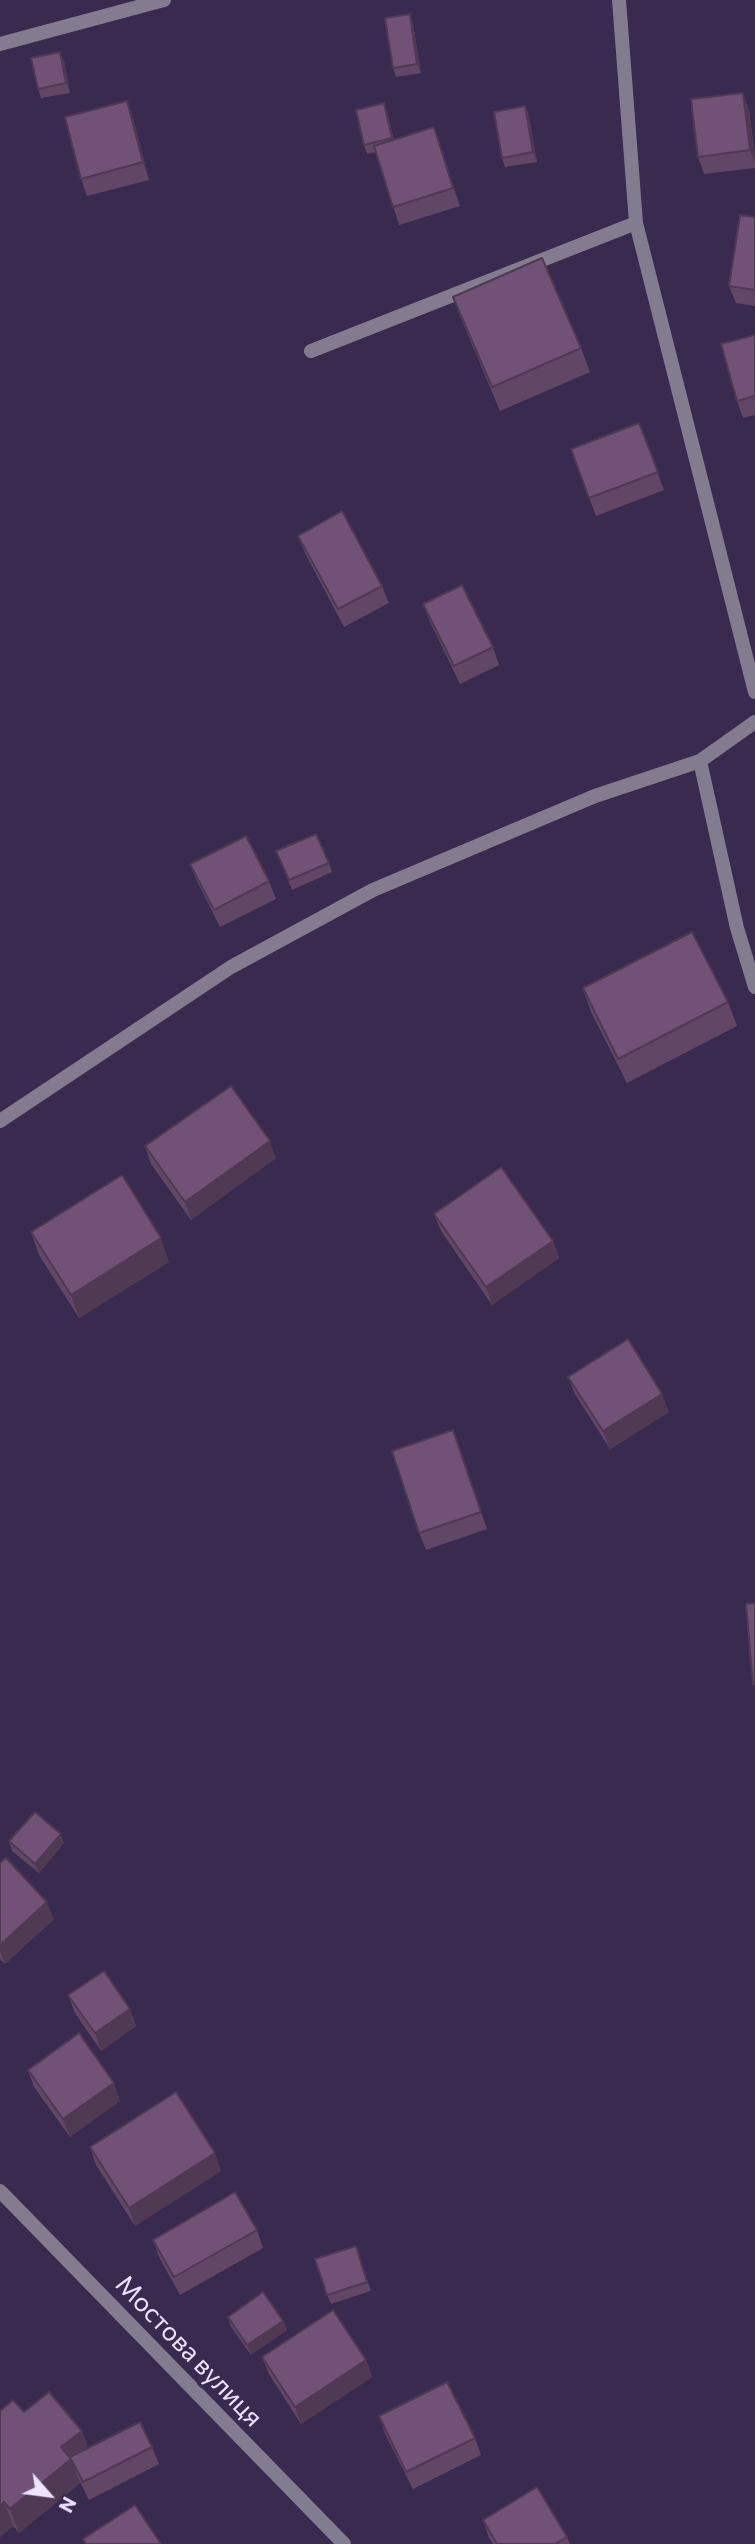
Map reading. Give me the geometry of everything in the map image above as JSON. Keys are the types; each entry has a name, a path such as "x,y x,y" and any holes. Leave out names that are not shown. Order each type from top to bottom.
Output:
{"street":[{"path":"0,44 164,0"},
{"path":"619,0 636,223 755,692"},
{"path":"311,351 636,223"},
{"path":"0,1121 231,967 373,890 595,796 700,761 755,722"},
{"path":"700,761 737,928 755,987"},
{"name":"Мостова вулиця","path":"0,2190 344,2544"}],"building":[{"path":"410,14 417,64 393,68 385,18"},
{"path":"60,52 66,83 38,89 31,58"},
{"path":"743,93 750,150 698,157 691,99"},
{"path":"127,101 143,162 81,179 65,117"},
{"path":"384,103 392,138 364,145 356,110"},
{"path":"525,106 533,152 502,158 494,112"},
{"path":"434,127 453,188 393,207 374,146"},
{"path":"740,215 755,217 755,290 729,286"},
{"path":"542,258 581,348 492,387 453,297"},
{"path":"755,335 755,396 737,401 721,344"},
{"path":"639,423 658,472 589,498 571,449"},
{"path":"342,511 382,586 338,609 298,536"},
{"path":"462,585 493,647 454,666 423,604"},
{"path":"316,834 329,863 289,880 276,851"},
{"path":"246,836 269,881 214,910 190,864"},
{"path":"692,932 728,1002 618,1059 583,988"},
{"path":"231,1086 270,1141 185,1202 145,1146"},
{"path":"501,1167 553,1241 486,1287 434,1214"},
{"path":"122,1175 161,1238 71,1295 31,1232"},
{"path":"628,1339 662,1394 603,1431 568,1377"},
{"path":"453,1430 481,1512 419,1533 392,1451"},
{"path":"755,1603 755,1684 753,1685 746,1604"},
{"path":"35,1812 61,1834 35,1864 9,1841"},
{"path":"6,1858 47,1902 0,1945 0,1863"},
{"path":"104,1971 130,2009 95,2033 68,1995"},
{"path":"79,2033 114,2083 63,2119 28,2070"},
{"path":"176,2092 215,2153 129,2208 90,2147"},
{"path":"235,2192 257,2230 174,2277 153,2240"},
{"path":"356,2246 367,2282 327,2295 315,2259"},
{"path":"263,2292 283,2321 247,2345 228,2317"},
{"path":"333,2310 366,2360 295,2407 262,2357"},
{"path":"447,2382 475,2438 406,2472 379,2416"},
{"path":"49,2392 82,2431 61,2447 71,2459 10,2509 4,2502 0,2506 0,2411 13,2400 24,2412"},
{"path":"140,2422 152,2447 83,2482 70,2457"},
{"path":"537,2487 567,2537 555,2544 497,2544 483,2520"},
{"path":"135,2505 161,2544 86,2544 83,2539"}]}
